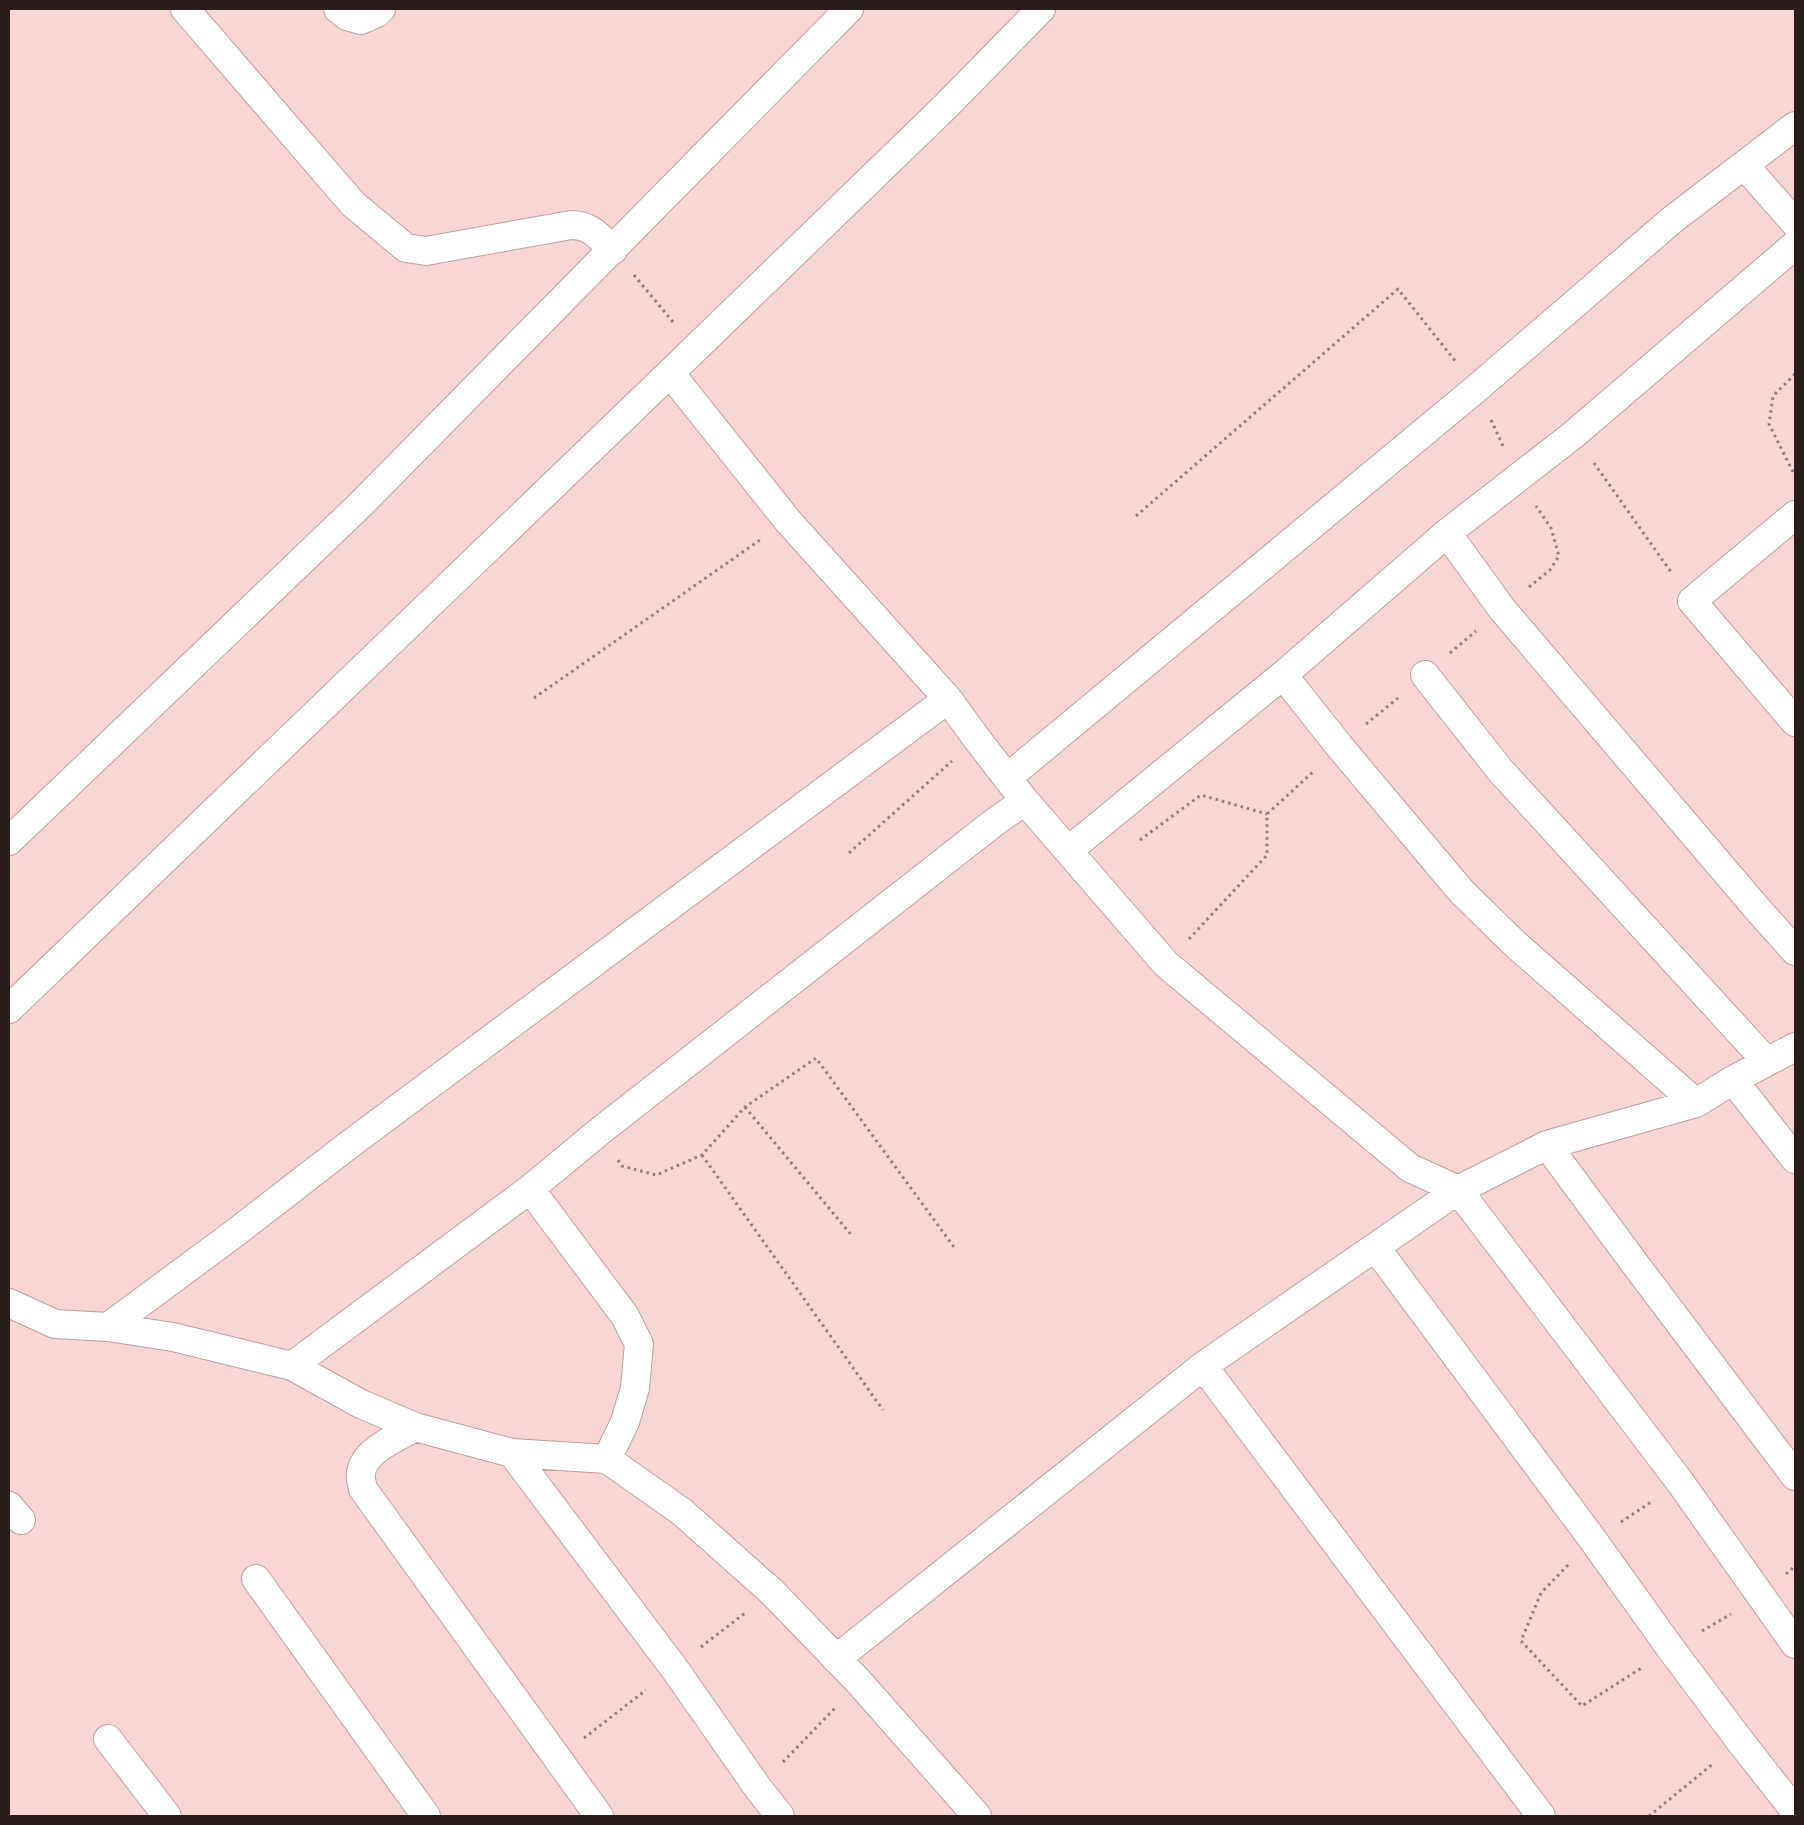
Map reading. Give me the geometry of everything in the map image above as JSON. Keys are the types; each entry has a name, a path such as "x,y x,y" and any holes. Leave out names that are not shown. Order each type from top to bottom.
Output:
{"street":[{"path":"185,9 353,204 406,248 426,251 571,224 582,225 613,250"},
{"path":"338,9 347,16 361,20 377,13 381,9"},
{"path":"9,841 360,505 849,9"},
{"path":"9,1009 946,106 1041,9"},
{"path":"1007,778 1477,388 1672,220 1795,126"},
{"path":"1744,165 1795,223"},
{"path":"1069,850 1283,675 1447,533 1573,435 1795,245"},
{"path":"670,373 788,521 948,699 1025,801 1166,964 1410,1168 1458,1190 1680,1482 1795,1644"},
{"path":"1795,515 1692,601 1795,722"},
{"path":"1447,533 1502,609 1760,912 1795,950"},
{"path":"1283,675 1340,747 1461,891 1522,949 1696,1103"},
{"path":"1425,675 1500,770 1767,1062"},
{"path":"108,1327 236,1233 366,1132 948,699"},
{"path":"292,1366 530,1189 600,1131 988,827 1025,801"},
{"path":"836,1659 1203,1366 1458,1190 1547,1145 1696,1103 1733,1080 1795,1047"},
{"path":"1733,1080 1795,1159"},
{"path":"1547,1145 1795,1476"},
{"path":"530,1189 625,1316 639,1344 635,1388 625,1422 607,1460"},
{"path":"1376,1248 1593,1540 1671,1649 1795,1811"},
{"path":"9,1302 55,1324 108,1327 173,1337 292,1366 361,1404 415,1427 512,1453 607,1460 682,1512 772,1592 859,1682 977,1816"},
{"path":"1203,1366 1541,1816"},
{"path":"415,1427 375,1451 363,1464 360,1475 363,1489 599,1816"},
{"path":"512,1453 674,1668 758,1788 780,1816"},
{"path":"256,1579 426,1816"},
{"path":"108,1739 167,1816"}],"path":[{"path":"613,250 695,349"},
{"path":"1136,516 1398,289 1477,388 1518,479 1551,528 1559,556 1550,570 1502,609"},
{"path":"1795,374 1773,396 1769,424 1795,476"},
{"path":"1573,435 1692,601"},
{"path":"534,698 788,521"},
{"path":"850,853 977,739"},
{"path":"1166,964 1267,855 1266,814 1340,747"},
{"path":"1138,842 1200,795 1266,814"},
{"path":"600,1131 622,1166 656,1175 702,1155 745,1106 816,1058 954,1247"},
{"path":"745,1106 853,1237"},
{"path":"702,1155 882,1410"},
{"path":"1680,1482 1593,1540 1541,1593 1521,1641 1582,1706 1671,1649 1761,1597"},
{"path":"758,1788 859,1682"},
{"path":"1649,1816 1740,1741"}]}
